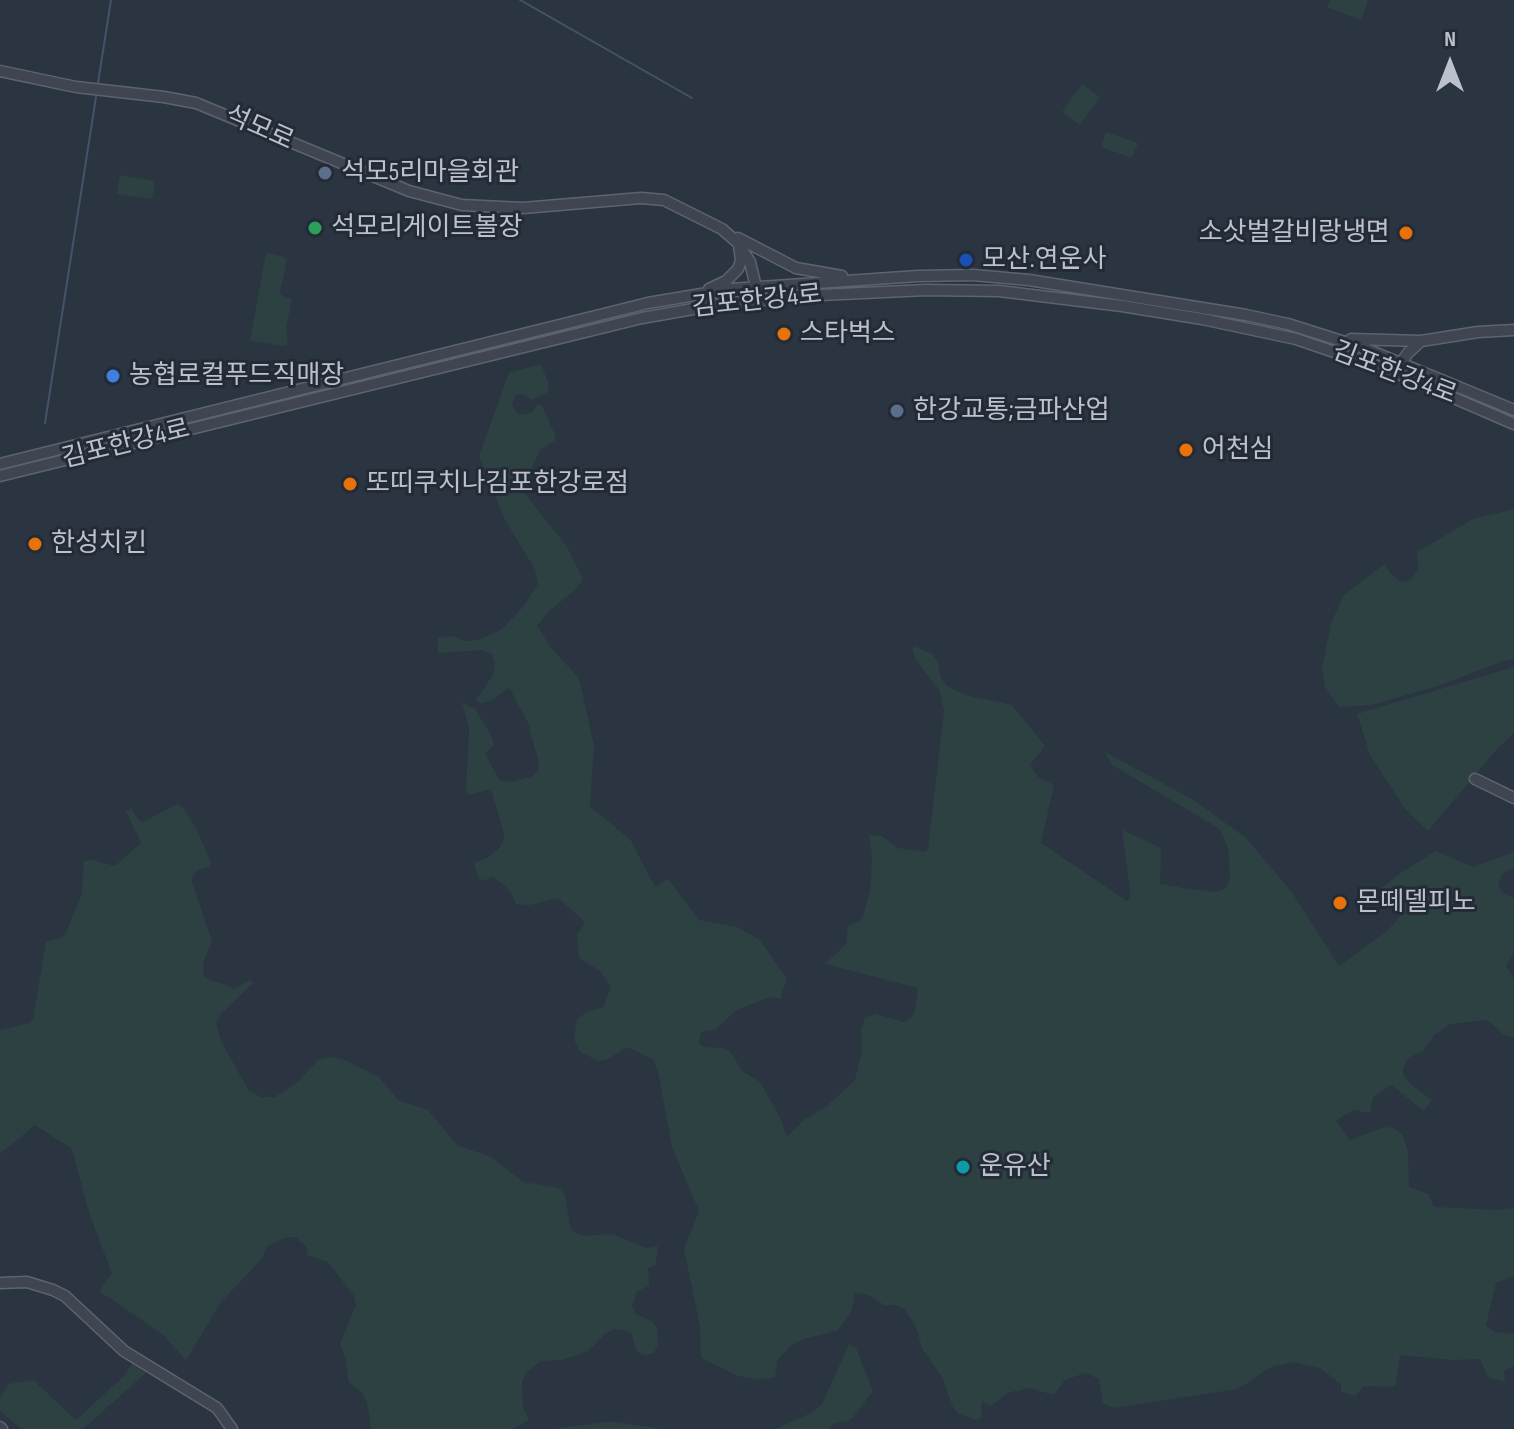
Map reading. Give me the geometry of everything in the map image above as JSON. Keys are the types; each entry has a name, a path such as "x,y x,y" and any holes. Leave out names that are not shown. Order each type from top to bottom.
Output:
{"street":[{"name":"석모로","path":"0,71 76,87 196,103 313,153 441,201 481,207 523,208 651,198 680,205 722,229 738,243 750,262 756,287"},
{"path":"722,229 796,268 860,279"},
{"path":"700,293 726,281 738,269 741,261 738,243"},
{"name":"김포한강4로","path":"0,464 602,313 700,293 860,279 955,275 1029,280 1202,306 1331,336 1514,424"},
{"name":"김포한강4로","path":"0,476 574,333 727,303 821,295 964,289 999,291 1202,319 1296,339 1398,367 1514,410"},
{"path":"1331,336 1384,342 1421,341 1514,330"},
{"path":"1398,367 1421,341"},
{"path":"1475,779 1514,798"},
{"path":"0,1283 27,1282 65,1296 124,1351 217,1408 232,1429"}],"green space":[{"path":"1330,0 1368,0 1361,20 1327,7"},
{"path":"1082,84 1100,97 1080,125 1062,112"},
{"path":"1106,132 1138,143 1132,158 1101,147"},
{"path":"120,175 155,181 152,199 117,194"},
{"path":"266,253 287,260 280,291 281,295 292,299 286,327 288,344 284,346 250,341"},
{"path":"541,364 548,382 548,392 532,400 522,394 515,395 512,405 517,413 525,415 537,405 542,405 556,437 540,450 522,490 567,547 582,577 575,590 548,612 537,626 552,649 579,678 594,746 590,807 630,839 655,887 668,879 699,920 737,927 760,940 787,979 780,999 771,997 738,1009 715,1030 701,1032 699,1043 703,1047 730,1051 742,1071 760,1082 780,1117 787,1137 855,1080 865,1018 876,1014 904,1022 915,1011 918,988 825,964 846,944 848,926 864,914 871,885 869,835 882,836 898,848 925,852 928,849 944,711 940,691 916,660 912,649 914,646 932,654 947,686 965,695 1012,705 1045,746 1030,765 1038,777 1054,785 1041,843 1127,901 1130,890 1122,830 1161,848 1160,884 1183,888 1215,892 1225,889 1230,880 1228,848 1220,829 1112,765 1105,752 1194,800 1246,838 1291,891 1339,966 1386,932 1402,914 1402,904 1379,906 1374,901 1379,890 1402,872 1436,851 1473,867 1514,852 1514,867 1501,875 1498,885 1504,894 1514,898 1514,952 1506,965 1514,979 1514,1038 1503,1034 1488,1020 1450,1024 1434,1035 1423,1051 1408,1058 1403,1069 1404,1076 1412,1085 1432,1100 1424,1111 1391,1085 1373,1097 1370,1113 1353,1110 1336,1121 1350,1140 1384,1127 1402,1134 1408,1151 1409,1187 1428,1194 1434,1207 1514,1208 1514,1276 1496,1283 1486,1325 1495,1332 1514,1334 1514,1366 1504,1370 1505,1382 1488,1377 1480,1359 1451,1360 1400,1355 1395,1387 1364,1386 1355,1396 1341,1392 1341,1384 1320,1368 1293,1362 1271,1367 1238,1389 1113,1408 1103,1403 1099,1379 1085,1373 1065,1380 1054,1395 1029,1388 1007,1393 991,1406 982,1401 981,1417 977,1420 959,1414 953,1407 942,1377 923,1350 915,1325 904,1309 884,1305 868,1295 855,1293 851,1313 837,1331 803,1339 789,1347 777,1361 775,1378 738,1376 701,1358 700,1327 684,1249 699,1211 672,1147 654,1060 630,1048 598,1061 579,1051 574,1039 577,1019 588,1011 603,1008 611,986 600,971 579,958 577,934 584,921 558,898 530,905 516,904 512,893 500,882 492,877 482,881 478,877 474,863 498,849 503,843 504,834 492,792 487,790 470,795 466,792 469,728 462,702 475,709 492,737 494,745 485,753 499,780 511,782 533,776 538,771 539,763 528,723 509,687 493,700 480,703 476,700 493,675 495,664 492,654 481,650 438,653 438,638 452,636 464,641 478,640 501,630 522,608 538,584 535,569 505,520 479,456 509,373"},
{"path":"1514,509 1514,659 1372,705 1339,707 1325,687 1322,668 1331,624 1343,596 1384,564 1401,582 1411,580 1418,569 1417,552 1473,519"},
{"path":"1514,667 1514,733 1495,751 1428,831 1405,809 1370,755 1357,714"},
{"path":"177,804 184,809 197,830 211,863 210,867 198,870 191,879 212,941 203,963 204,976 233,989 249,980 253,983 220,1015 216,1023 221,1041 249,1091 261,1097 275,1097 297,1083 318,1060 331,1057 345,1060 379,1077 398,1100 428,1110 457,1145 491,1157 523,1182 559,1188 565,1195 570,1226 575,1233 585,1236 612,1234 647,1248 658,1246 655,1266 648,1268 649,1286 637,1291 632,1306 636,1314 653,1322 657,1329 658,1344 654,1353 639,1353 632,1334 614,1329 587,1352 561,1360 541,1361 525,1374 522,1383 523,1407 529,1420 513,1429 371,1429 367,1402 348,1381 346,1360 340,1344 356,1305 354,1296 328,1262 307,1255 307,1247 295,1237 283,1238 267,1247 262,1259 221,1302 186,1360 161,1333 99,1291 112,1273 90,1216 72,1149 35,1125 0,1154 0,1030 29,1023 33,1019 46,942 63,937 66,933 82,893 84,861 93,860 115,866 141,843 126,811 131,808 143,822"},
{"path":"849,1344 856,1348 873,1391 854,1416 848,1421 832,1424 830,1429 775,1429 811,1413 822,1404"},
{"path":"132,1363 146,1373 83,1429 21,1429 0,1411 0,1398 9,1384 33,1380 76,1420 125,1375"},
{"path":"616,1422 662,1429 553,1429"}],"waterway":[{"path":"98,83 111,0"},
{"path":"520,0 692,98"},
{"path":"45,423 96,97"}],"place":[{"name":"석모5리마을회관","path":"325,173"},
{"name":"석모리게이트볼장","path":"315,228"},
{"name":"소삿벌갈비랑냉면","path":"1406,233"},
{"name":"모산.연운사","path":"966,260"},
{"name":"스타벅스","path":"784,334"},
{"name":"농협로컬푸드직매장","path":"113,376"},
{"name":"한강교통;금파산업","path":"897,411"},
{"name":"어천심","path":"1186,450"},
{"name":"또띠쿠치나김포한강로점","path":"350,484"},
{"name":"한성치킨","path":"35,544"},
{"name":"몬떼델피노","path":"1340,903"},
{"name":"운유산","path":"963,1167"}]}
